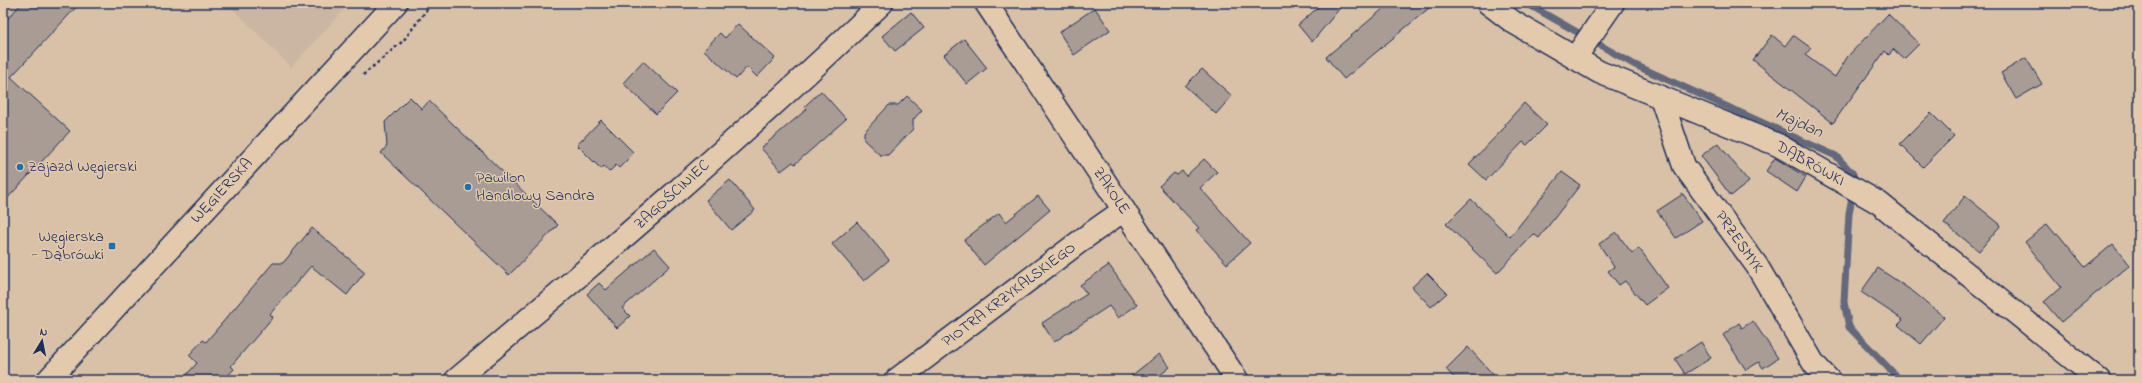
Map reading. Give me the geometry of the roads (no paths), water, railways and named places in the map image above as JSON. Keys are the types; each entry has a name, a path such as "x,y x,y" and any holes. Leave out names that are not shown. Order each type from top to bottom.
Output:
{"street":[{"name":"WĘGIERSKA","path":"48,380 396,3"},
{"name":"ZAGOŚCINIEC","path":"456,380 647,218 818,64 882,3"},
{"name":"ZAKOLE","path":"986,3 1237,380"},
{"name":"DĄBRÓWKI","path":"1488,3 1513,22 1583,46 1599,72 1778,145 1880,203 2099,380"},
{"path":"1583,46 1613,3"},
{"name":"PRZESMYK","path":"1661,97 1684,166 1757,266 1814,364 1829,380"},
{"name":"PIOTRA KRZYKALSKIEGO","path":"896,380 1087,236 1124,210"}],"waterway":[{"name":"Majdan","path":"1526,3 1635,65 1836,156 1853,174 1854,187 1849,213 1844,302 1849,327 1900,380"}],"place":[{"name":"Zajazd Węgierski","path":"20,167"},
{"name":"Pawilon Handlowy Sandra","path":"468,187"},
{"name":"Węgierska - Dąbrówki","path":"112,246"}]}
